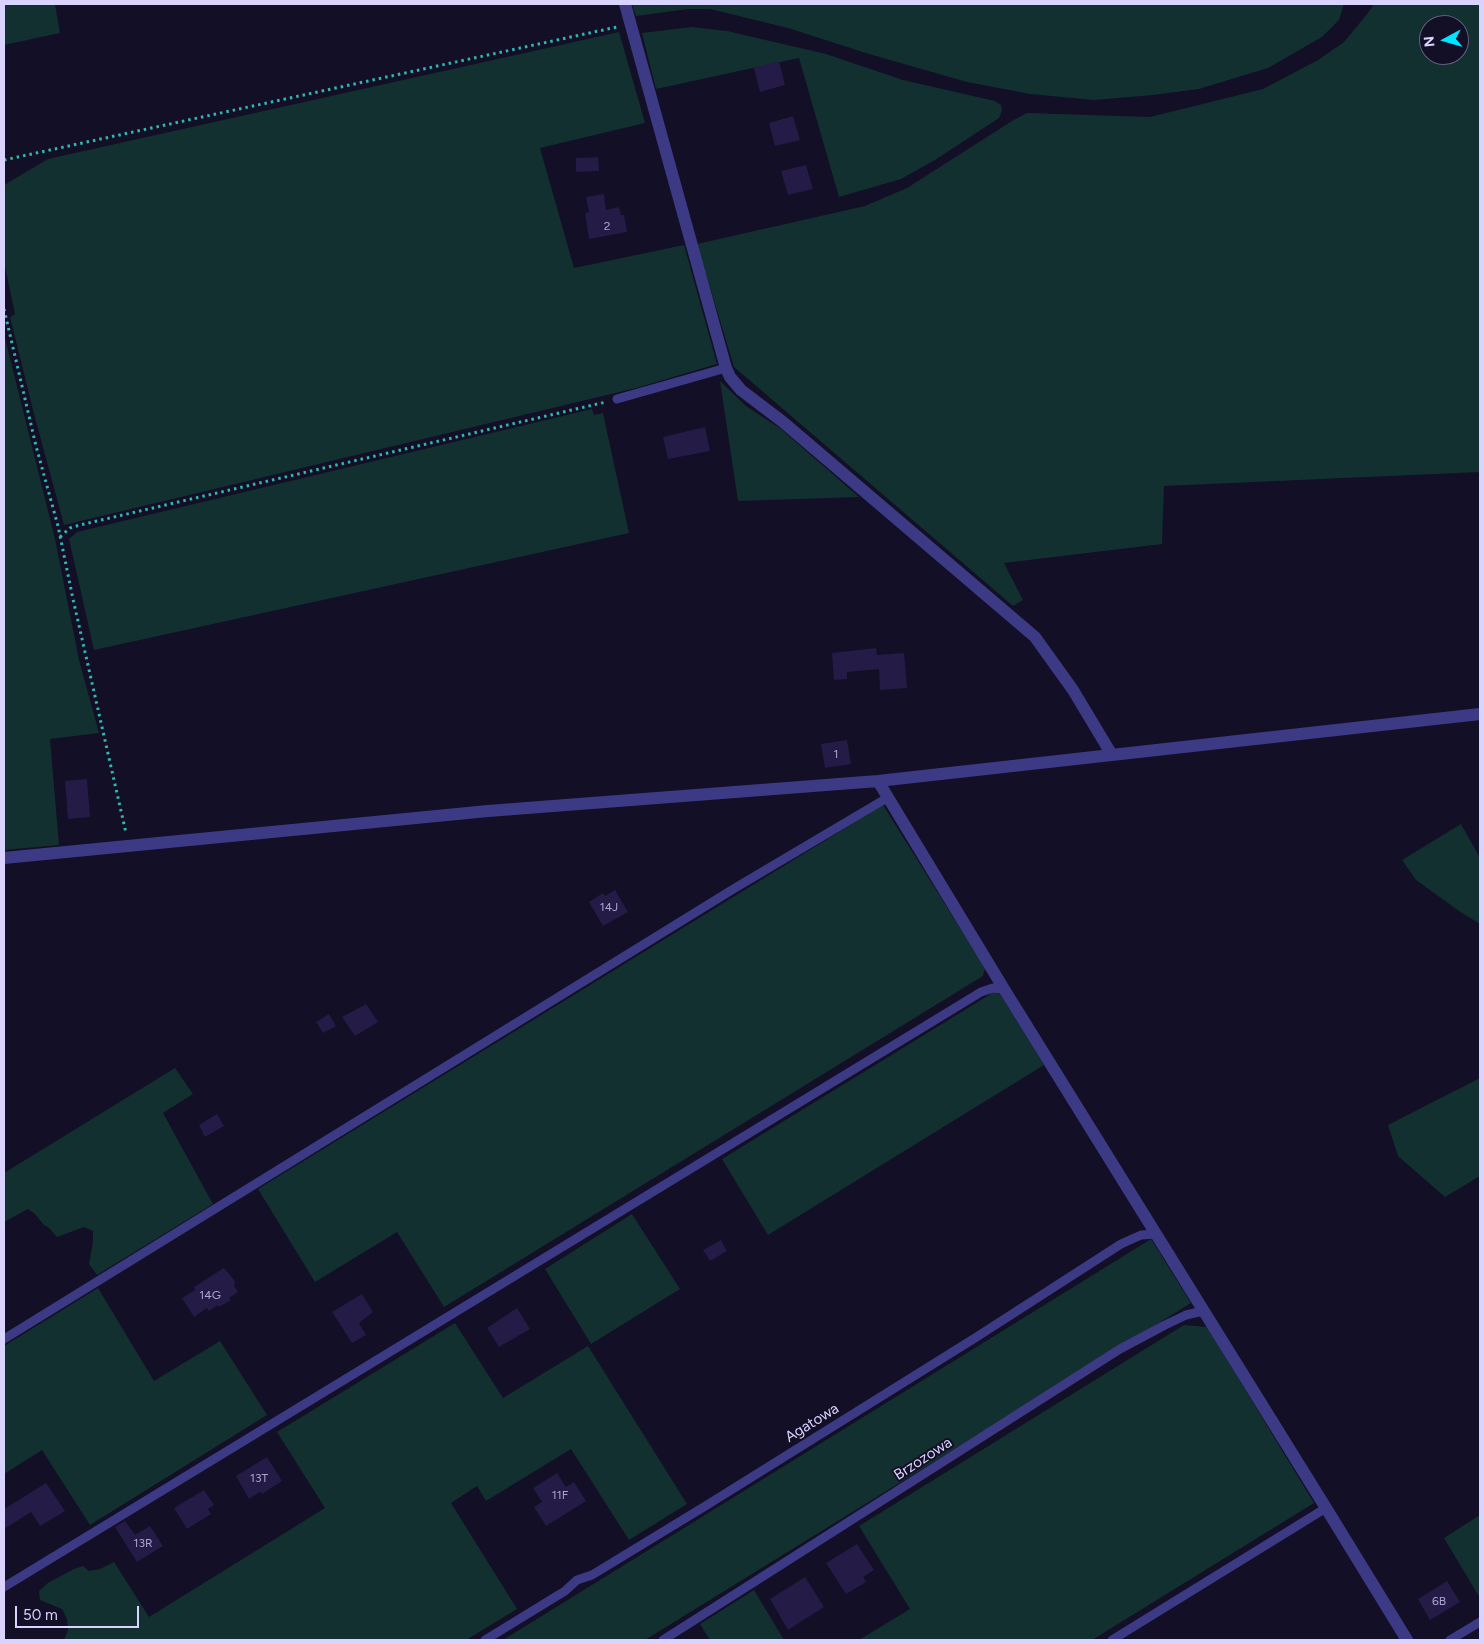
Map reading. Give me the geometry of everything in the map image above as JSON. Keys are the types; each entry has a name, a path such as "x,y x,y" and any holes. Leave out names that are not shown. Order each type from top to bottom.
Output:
{"street":[{"path":"625,4 730,377 741,390 782,422 1035,637 1073,690 1112,754"},
{"path":"4,858 488,811 878,781 1480,714"},
{"path":"878,781 1004,989 1407,1640"}],"lane":[{"path":"617,399 726,368"},
{"path":"4,1339 735,888 887,798"},
{"path":"4,1587 980,992 993,988 1004,989"},
{"name":"Agatowa","path":"485,1640 565,1591 577,1580 592,1574 707,1505 975,1338 1121,1244 1141,1235 1155,1234"},
{"name":"Brzozowa","path":"663,1640 1120,1349 1165,1324 1204,1311"},
{"path":"1112,1640 1326,1508"},
{"path":"1450,1640 1480,1622"}],"path":[{"path":"4,160 630,25"},
{"path":"4,309 36,446 60,537 129,845"},
{"path":"60,537 70,528 80,525 617,399"}],"green space":[{"path":"4,4 55,4 60,33 4,45"},
{"path":"632,4 1344,4 1339,20 1322,37 1268,68 1199,89 1094,100 1030,94 967,82 788,28 710,9 688,9 636,16"},
{"path":"1374,4 1480,4 1480,472 1164,486 1162,544 1004,563 1023,600 1013,606 734,367 697,244 865,206 907,188 1027,113 1150,117 1263,89 1318,60 1344,42"},
{"path":"691,27 727,31 826,54 903,80 995,101 1001,105 1002,110 999,118 935,160 901,179 839,197 799,58 656,89 642,33"},
{"path":"619,32 645,123 540,148 574,268 684,245 717,364 636,388 64,525 10,317 15,314 4,262 4,185 48,159"},
{"path":"4,334 55,539 79,660 99,733 50,739 59,845 4,850"},
{"path":"720,381 746,406 781,429 859,497 738,501"},
{"path":"592,409 594,415 603,413 629,533 94,650 69,539 77,532"},
{"path":"883,805 985,968 983,976 444,1307 397,1232 315,1282 258,1189"},
{"path":"1461,824 1480,858 1480,924 1416,880 1402,860"},
{"path":"994,992 1000,994 1044,1065 768,1235 722,1159"},
{"path":"175,1068 193,1094 163,1113 213,1204 97,1275 89,1264 93,1231 84,1227 57,1237 28,1209 4,1222 4,1173"},
{"path":"1480,1078 1480,1176 1445,1197 1398,1156 1388,1125"},
{"path":"632,1214 680,1289 591,1344 545,1269"},
{"path":"1151,1239 1191,1303 645,1640 503,1640"},
{"path":"98,1288 154,1381 220,1341 267,1415 90,1525 42,1450 4,1474 4,1346"},
{"path":"455,1323 503,1398 588,1346 687,1504 629,1540 571,1449 486,1501 477,1486 451,1503 517,1609 466,1640 64,1640 68,1630 67,1619 62,1609 40,1600 39,1591 48,1583 74,1569 83,1566 89,1571 100,1569 114,1562 149,1617 325,1508 277,1432"},
{"path":"1184,1325 1207,1327 1314,1503 1092,1640 859,1640 910,1609 859,1526"},
{"path":"1480,1515 1480,1598 1444,1538"},
{"path":"754,1590 784,1640 710,1640 700,1624"}],"building":[{"path":"779,61 785,85 760,92 754,68"},
{"path":"793,116 800,140 775,146 769,123"},
{"path":"598,157 599,171 576,172 576,158"},
{"path":"806,165 813,189 788,195 781,171"},
{"path":"604,194 606,210 619,207 621,215 624,215 627,232 589,239 585,213 589,212 586,197"},
{"path":"705,427 710,451 668,459 663,437"},
{"path":"876,648 877,655 904,653 907,688 880,690 879,669 847,672 847,679 834,680 832,653"},
{"path":"847,740 851,764 825,768 821,744"},
{"path":"87,779 90,817 68,819 65,781"},
{"path":"615,890 628,912 603,926 589,902 603,893 605,896"},
{"path":"366,1004 378,1022 355,1036 342,1017"},
{"path":"329,1014 336,1026 323,1033 316,1022"},
{"path":"217,1114 224,1126 205,1137 199,1125"},
{"path":"721,1240 727,1251 710,1261 703,1250"},
{"path":"224,1268 235,1281 234,1286 238,1292 229,1298 231,1300 219,1307 218,1305 209,1311 207,1308 194,1317 182,1298 195,1290 194,1287"},
{"path":"362,1294 373,1312 359,1323 366,1335 352,1343 332,1312"},
{"path":"517,1308 530,1329 499,1347 487,1328"},
{"path":"267,1457 282,1481 262,1494 260,1492 249,1499 236,1476"},
{"path":"557,1473 566,1487 574,1482 586,1501 546,1526 534,1507 542,1502 533,1488"},
{"path":"46,1483 65,1511 40,1526 31,1512 4,1529 4,1509"},
{"path":"204,1490 214,1505 208,1509 211,1514 187,1529 174,1508"},
{"path":"125,1521 135,1535 150,1526 163,1546 137,1562 115,1527"},
{"path":"857,1544 874,1570 863,1577 866,1582 846,1594 826,1563"},
{"path":"805,1577 824,1607 788,1630 770,1599"},
{"path":"1447,1581 1460,1602 1430,1620 1418,1599"}]}
